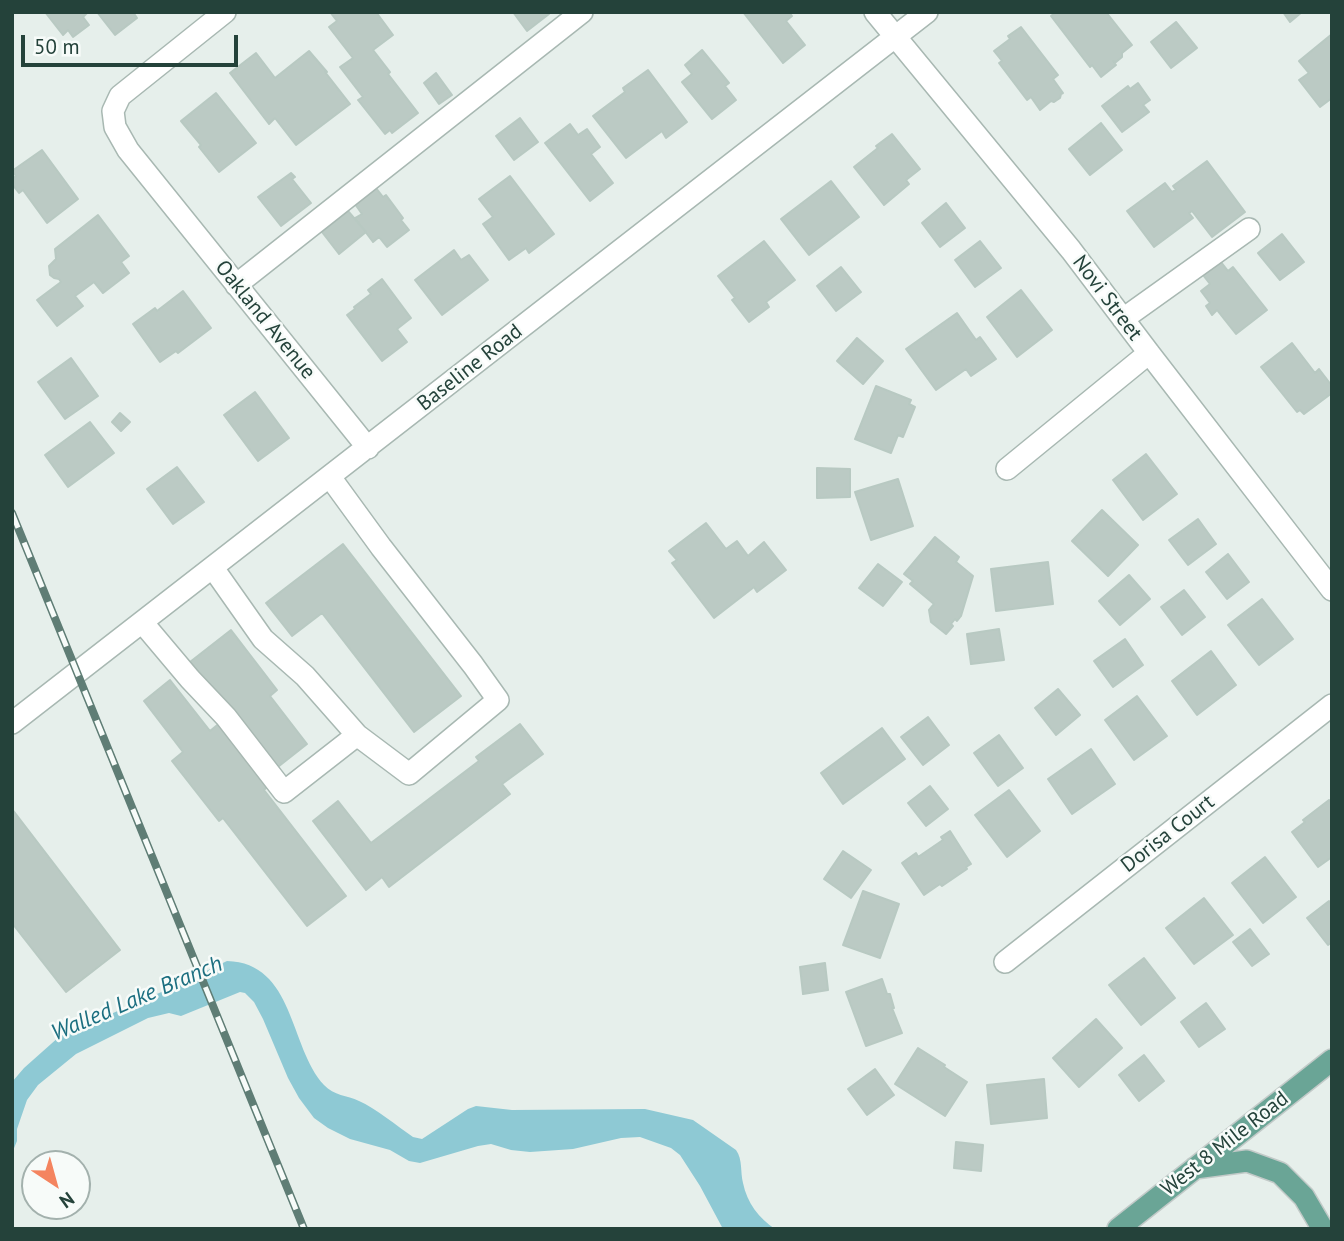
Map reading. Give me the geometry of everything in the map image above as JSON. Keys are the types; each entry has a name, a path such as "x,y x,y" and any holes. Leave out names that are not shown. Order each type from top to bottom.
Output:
{"main road":[{"name":"West 8 Mile Road","path":"1118,1229 1332,1059"},
{"path":"1193,1169 1247,1161 1280,1173 1304,1197 1321,1229"}],"street":[{"name":"Oakland Avenue","path":"225,12 120,96 113,111 114,127 128,150 162,193 368,448"},
{"path":"236,285 582,12"},
{"name":"Novi Street","path":"875,12 1071,250 1332,590"},
{"name":"Baseline Road","path":"12,723 927,12"},
{"path":"1123,319 1249,229"},
{"path":"1007,470 1149,353"},
{"path":"213,568 263,639 305,676 357,735 409,774 498,700 330,477"},
{"path":"142,622 226,717 284,792 357,735"},
{"name":"Dorisa Court","path":"1005,962 1332,705"}],"water":[{"path":"227,961 249,965 266,976 278,991 313,1069 328,1089 365,1104 413,1137 422,1139 476,1106 512,1110 645,1109 693,1120 736,1150 747,1197 759,1215 775,1229 723,1229 680,1155 671,1148 640,1137 621,1138 573,1149 530,1152 491,1144 420,1163 409,1161 390,1150 350,1139 314,1118 299,1098 254,1002 240,992 181,1016 169,1013 148,1018 76,1054 38,1085 27,1100 12,1153 12,1082 24,1068 60,1036"}],"building":[{"path":"45,12 88,12 83,17 89,25 73,37 68,30 63,35"},
{"path":"97,12 133,12 137,18 115,35"},
{"path":"330,12 376,12 393,35 373,50 418,113 392,133 390,130 385,134 358,100 363,97 340,67 353,58 329,27 337,21"},
{"path":"513,12 548,12 549,14 527,31"},
{"path":"743,12 789,12 792,16 786,21 805,45 783,63"},
{"path":"1056,12 1106,12 1132,45 1122,53 1122,57 1116,62 1113,61 1116,65 1101,77 1092,65 1090,67 1051,16"},
{"path":"1283,12 1302,12 1290,22"},
{"path":"1176,22 1197,48 1171,68 1151,42"},
{"path":"1021,27 1058,75 1053,79 1063,93 1060,98 1040,110 1031,97 1027,100 999,63 1002,61 994,51"},
{"path":"1332,34 1332,98 1320,107 1299,80 1309,73 1299,61"},
{"path":"702,50 729,83 725,86 736,100 712,119 682,82 692,74 685,65"},
{"path":"309,51 350,104 296,145 275,118 269,124 230,73 256,53 275,78"},
{"path":"648,70 687,122 666,138 662,131 626,158 593,116 625,92 623,88"},
{"path":"436,73 452,95 439,104 424,83"},
{"path":"1138,83 1150,100 1143,105 1149,112 1122,132 1102,106 1128,86 1130,89"},
{"path":"216,93 256,143 219,172 181,121"},
{"path":"520,118 538,142 514,160 496,136"},
{"path":"1101,123 1122,150 1090,175 1069,149"},
{"path":"570,124 578,135 587,129 600,147 591,154 613,183 590,201 545,143"},
{"path":"892,134 920,169 906,180 909,184 884,205 854,167"},
{"path":"42,150 78,199 47,223 23,190 19,193 12,184 12,179 16,176 12,171"},
{"path":"1207,161 1245,212 1212,237 1192,211 1189,213 1193,218 1154,247 1127,211 1165,183 1172,192 1176,190 1173,186"},
{"path":"291,173 295,177 292,179 311,203 281,226 258,197"},
{"path":"510,176 554,234 529,253 526,248 509,260 483,224 493,217 479,199"},
{"path":"831,181 859,217 809,255 781,219"},
{"path":"376,188 383,197 386,195 409,230 387,247 379,237 373,242 355,218 362,214 355,204"},
{"path":"946,203 965,228 940,247 922,223"},
{"path":"348,211 366,232 339,254 322,232"},
{"path":"98,215 129,256 121,262 129,273 103,293 94,282 75,296 83,306 57,326 37,300 61,282 50,275 49,266 56,259 55,249"},
{"path":"1282,234 1304,262 1280,280 1258,253"},
{"path":"764,241 795,280 766,302 769,307 749,322 718,276"},
{"path":"980,241 1001,268 975,287 955,260"},
{"path":"454,250 461,260 469,255 488,280 442,315 415,280"},
{"path":"1221,262 1228,271 1233,267 1267,310 1236,334 1217,310 1212,315 1206,306 1210,303 1201,291 1210,284 1203,275"},
{"path":"841,267 861,292 836,311 817,286"},
{"path":"382,279 411,318 397,329 407,342 382,361 347,315 371,294 368,290"},
{"path":"1021,290 1052,330 1017,357 987,317"},
{"path":"183,291 211,328 178,353 176,351 160,362 133,324 155,308 157,311"},
{"path":"957,313 976,340 980,337 996,359 971,376 966,369 936,390 906,349"},
{"path":"857,338 883,361 863,384 837,361"},
{"path":"1292,343 1315,373 1319,369 1332,386 1332,393 1304,414 1300,410 1297,412 1261,367"},
{"path":"71,358 98,396 65,419 38,382"},
{"path":"876,386 911,400 909,404 915,407 903,437 898,435 891,453 855,439"},
{"path":"255,392 289,438 258,461 224,415"},
{"path":"120,413 130,422 121,431 112,422"},
{"path":"90,422 114,453 68,487 45,455"},
{"path":"1146,454 1177,494 1143,520 1113,480"},
{"path":"177,467 204,502 173,524 147,489"},
{"path":"817,468 850,469 850,497 817,498"},
{"path":"898,479 913,526 871,540 855,492"},
{"path":"1102,510 1138,545 1108,576 1072,541"},
{"path":"1198,519 1216,544 1188,565 1169,540"},
{"path":"706,523 726,549 737,541 748,556 764,542 786,570 757,592 754,587 714,618 672,563 677,560 669,551"},
{"path":"935,537 959,557 956,562 973,576 961,616 957,621 955,619 946,634 931,622 929,610 934,604 910,584 913,581 904,574"},
{"path":"343,544 461,696 414,732 322,613 292,636 266,603"},
{"path":"1228,554 1249,582 1227,599 1206,572"},
{"path":"1048,562 1053,604 996,611 991,569"},
{"path":"878,564 902,582 883,606 859,588"},
{"path":"1129,575 1150,599 1120,625 1099,601"},
{"path":"1184,590 1205,617 1182,635 1161,607"},
{"path":"1262,599 1293,639 1259,665 1228,625"},
{"path":"999,629 1004,660 971,664 967,634"},
{"path":"231,630 277,690 270,696 307,744 274,770 190,662"},
{"path":"1125,639 1143,665 1113,687 1094,661"},
{"path":"1211,651 1236,685 1197,715 1172,681"},
{"path":"170,680 210,731 221,722 269,785 264,790 346,896 307,926 223,818 219,821 172,761 183,752 144,701"},
{"path":"1058,689 1080,715 1056,735 1035,708"},
{"path":"1137,696 1167,736 1134,760 1105,720"},
{"path":"928,717 949,745 923,765 901,737"},
{"path":"520,724 543,754 502,784 510,794 389,887 382,877 366,890 313,821 338,801 371,843 479,761 476,757"},
{"path":"882,728 905,759 843,804 821,773"},
{"path":"999,735 1023,768 998,786 974,753"},
{"path":"1091,749 1115,784 1072,814 1048,779"},
{"path":"930,786 948,809 926,826 908,803"},
{"path":"1009,790 1040,831 1007,857 975,815"},
{"path":"1329,800 1332,803 1332,857 1318,867 1292,832"},
{"path":"12,809 120,950 66,992 12,923"},
{"path":"950,831 971,864 942,886 940,884 924,895 902,863 916,853 918,857 943,840 941,837"},
{"path":"843,851 871,870 851,898 824,879"},
{"path":"1265,857 1296,897 1263,923 1232,883"},
{"path":"863,891 899,904 880,958 843,945"},
{"path":"1204,898 1233,935 1194,964 1166,928"},
{"path":"1329,901 1332,905 1332,942 1328,945 1307,918"},
{"path":"1250,929 1269,954 1252,966 1233,942"},
{"path":"1144,958 1175,998 1141,1025 1109,985"},
{"path":"825,963 828,990 803,994 800,967"},
{"path":"882,979 887,994 890,994 892,1008 902,1033 866,1046 846,992"},
{"path":"1206,1003 1225,1029 1199,1047 1181,1022"},
{"path":"1096,1019 1122,1048 1079,1087 1053,1058"},
{"path":"918,1048 967,1082 945,1116 895,1084"},
{"path":"1144,1055 1164,1081 1139,1101 1119,1075"},
{"path":"875,1069 894,1095 867,1115 848,1089"},
{"path":"1044,1079 1047,1118 991,1124 987,1085"},
{"path":"956,1142 983,1145 981,1171 954,1168"}],"railway":[{"path":"12,513 304,1229"}],"water label":[{"name":"Walled Lake Branch","path":"137,999"}]}
